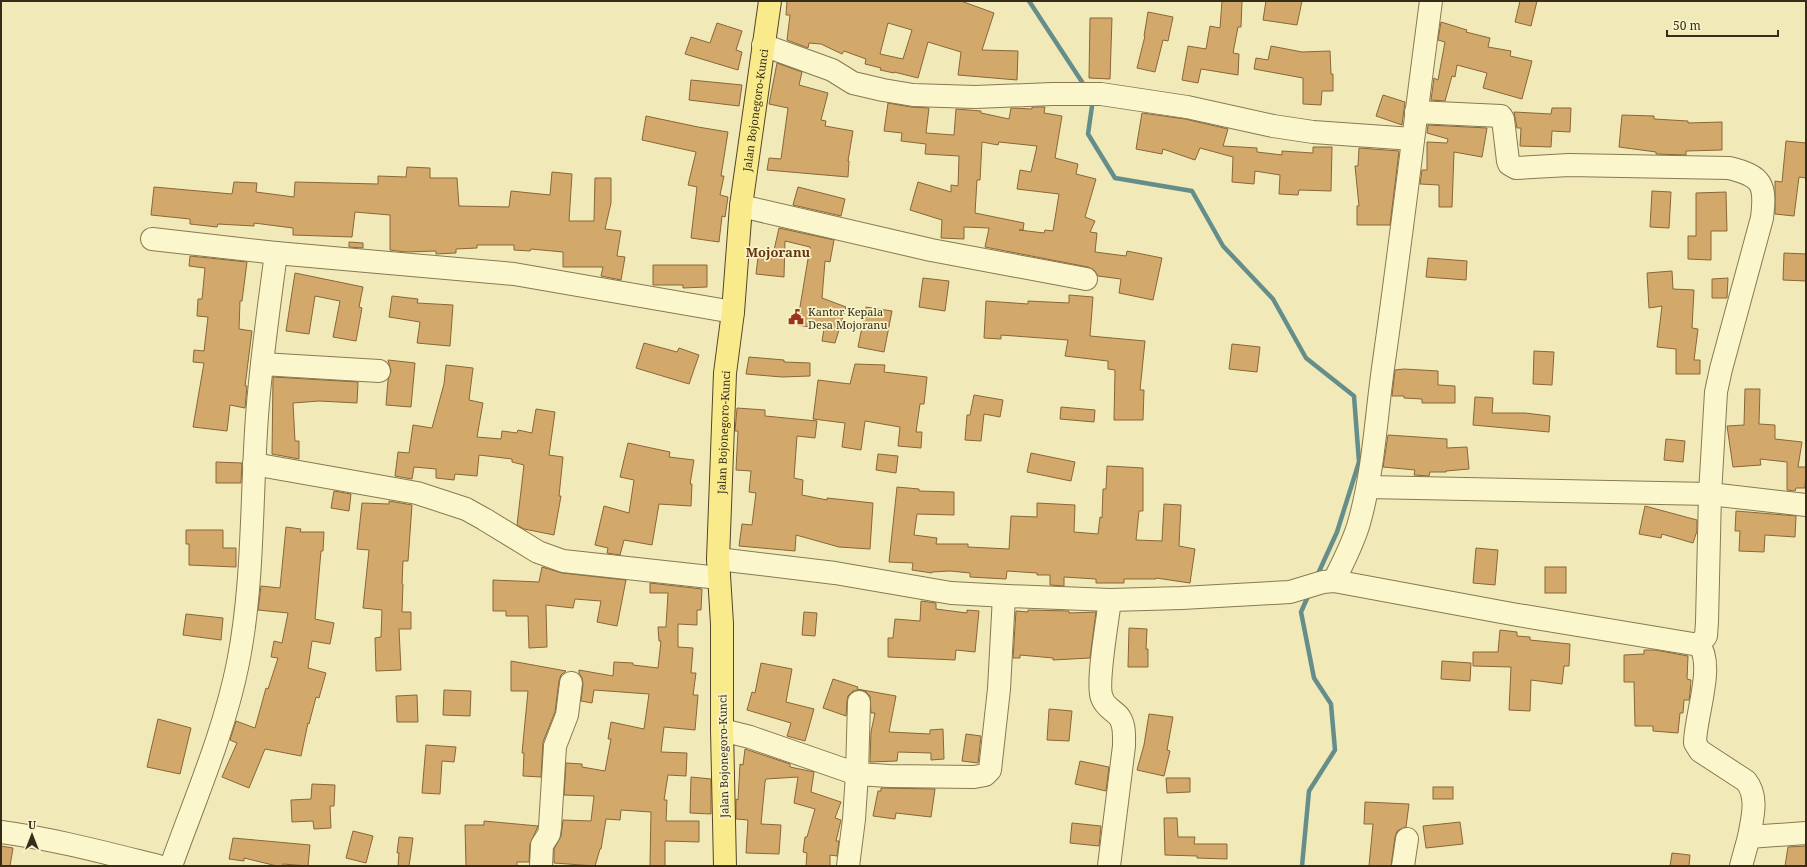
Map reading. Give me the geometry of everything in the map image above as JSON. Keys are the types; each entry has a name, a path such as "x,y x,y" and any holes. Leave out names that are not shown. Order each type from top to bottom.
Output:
{"main road":[{"name":"Jalan Bojonegoro-Kunci","path":"725,866 722,730 722,624 718,569 724,373 733,312 741,206 770,1"}],"street":[{"path":"1328,582 1355,536 1368,487 1383,363 1398,267 1416,112 1431,1"},
{"path":"763,45 832,70 853,82 883,90 913,95 975,97 1101,94 1187,107 1273,126 1313,132 1413,139"},
{"path":"1416,112 1501,116 1503,119 1508,161 1516,168 1570,165 1729,168 1746,172 1755,178 1762,187 1764,199 1762,218 1720,369 1716,392 1710,494 1706,636 1699,645"},
{"path":"741,206 931,250 1086,279"},
{"path":"152,240 276,253 514,274 733,312"},
{"path":"171,866 219,733 231,695 236,668 248,595 257,415 276,253"},
{"path":"262,364 379,371"},
{"path":"254,464 385,486 424,495 466,509 538,552 563,561 835,574 943,592 1110,600 1290,592 1328,582 1699,645 1703,651 1706,665 1696,743 1700,751 1746,781 1750,786 1754,799 1749,837 1741,866"},
{"path":"1368,487 1710,494 1806,505"},
{"path":"722,730 750,737 857,774 974,777 985,775 990,770 999,689 1004,596"},
{"path":"1109,866 1124,746 1124,731 1120,718 1109,710 1101,697 1102,671 1110,600"},
{"path":"541,866 542,845 549,834 550,827 554,746 567,715 571,683"},
{"path":"848,866 854,819 859,702"},
{"path":"1,832 47,839 84,847 158,866"},
{"path":"1749,837 1806,832"},
{"path":"1404,866 1407,839"}],"building":[{"path":"787,1 961,1 994,13 982,50 1018,51 1017,80 958,75 961,52 928,42 918,78 880,70 881,68 865,64 866,59 844,51 842,54 821,44 809,43 808,48 787,40 790,15 786,15","holes":["888,23 912,30 903,59 880,54"]},
{"path":"1222,1 1242,1 1241,27 1238,27 1233,53 1239,54 1238,75 1201,69 1198,83 1182,80 1188,46 1206,49 1210,26 1220,28"},
{"path":"1266,1 1302,1 1297,25 1263,20"},
{"path":"1520,1 1537,1 1531,26 1515,22"},
{"path":"1148,12 1173,17 1168,41 1163,40 1155,72 1137,68 1145,36"},
{"path":"1090,18 1112,18 1110,79 1089,78"},
{"path":"1441,22 1467,30 1466,32 1490,38 1488,47 1511,51 1510,56 1532,61 1522,99 1483,88 1487,73 1457,65 1455,77 1452,76 1445,101 1431,100 1434,78 1438,80 1445,42 1438,40"},
{"path":"717,23 742,31 736,50 742,52 738,70 685,54 691,37 710,43"},
{"path":"1271,46 1302,52 1330,51 1331,74 1333,74 1333,91 1322,91 1321,105 1303,104 1303,78 1254,69 1256,58 1268,60"},
{"path":"777,63 802,72 799,85 828,93 821,120 826,121 825,126 853,131 848,161 848,177 767,170 769,158 781,159 788,108 769,104"},
{"path":"691,80 742,85 739,106 689,100"},
{"path":"1383,95 1405,102 1402,125 1376,116"},
{"path":"888,103 929,108 926,133 954,135 956,109 981,111 981,113 1009,119 1011,108 1032,109 1032,107 1045,107 1044,113 1062,116 1055,158 1078,164 1076,174 1096,179 1085,217 1095,221 1090,232 1097,233 1095,252 1126,256 1127,251 1162,258 1153,300 1119,293 1121,279 1098,276 1094,270 1088,267 985,247 989,228 964,227 964,239 941,238 942,220 910,210 918,182 951,192 951,185 958,186 959,156 925,154 926,144 901,141 902,133 884,131","holes":["982,142 998,145 999,142 1037,146 1031,172 1020,170 1017,189 1059,194 1053,231 1045,230 1044,233 1019,230 1023,230 1024,223 975,213 977,180 980,180"]},
{"path":"1552,108 1571,108 1570,132 1552,131 1551,147 1520,146 1521,128 1517,128 1514,112 1551,114"},
{"path":"1142,113 1185,119 1228,129 1223,146 1257,148 1257,152 1282,155 1282,151 1313,153 1313,147 1332,147 1331,191 1299,190 1298,195 1279,194 1280,175 1255,171 1254,184 1232,182 1233,157 1200,148 1195,160 1163,149 1162,154 1136,149"},
{"path":"1622,115 1654,116 1654,119 1688,121 1688,123 1722,122 1722,150 1686,151 1686,155 1656,154 1656,152 1619,147"},
{"path":"646,116 728,132 721,176 724,176 720,195 728,197 725,217 722,216 719,242 691,238 697,187 688,185 696,152 642,140"},
{"path":"1428,125 1487,128 1482,157 1454,152 1452,207 1439,207 1439,185 1420,184 1422,170 1427,170 1427,142 1447,143 1448,139 1427,133"},
{"path":"1786,141 1806,143 1806,178 1799,177 1794,216 1775,214 1775,181 1782,182"},
{"path":"1359,148 1399,151 1390,225 1357,225 1357,206 1359,206 1355,166 1358,166"},
{"path":"407,167 430,168 430,178 457,178 459,206 509,207 511,191 550,195 552,172 572,174 569,221 594,221 595,178 611,178 611,203 605,229 621,231 617,256 625,257 621,280 601,276 603,267 563,267 563,252 531,249 530,251 514,250 514,245 477,245 477,248 456,249 456,253 436,254 436,251 406,252 390,250 390,215 355,212 352,237 293,235 293,228 254,223 254,226 218,224 217,227 190,224 190,219 151,215 154,187 232,194 234,182 257,183 256,192 294,197 295,182 378,184 378,176 406,177"},
{"path":"798,187 845,199 841,216 793,205"},
{"path":"1652,191 1671,192 1669,228 1650,227"},
{"path":"1726,192 1727,231 1711,231 1711,260 1688,259 1688,236 1696,236 1696,193"},
{"path":"779,228 834,240 830,262 825,261 822,298 846,307 835,343 822,341 824,329 797,325 810,247 785,241 784,277 756,274 758,257 772,259"},
{"path":"349,242 363,243 363,248 349,247"},
{"path":"1784,253 1806,254 1806,281 1783,280"},
{"path":"190,256 247,262 242,301 240,301 239,329 252,331 245,386 247,386 245,408 230,405 227,431 193,427 204,363 193,362 194,350 204,351 208,317 197,316 198,299 202,299 205,268 189,266"},
{"path":"1428,258 1467,261 1466,280 1426,277"},
{"path":"653,265 707,265 707,287 683,288 683,285 653,285"},
{"path":"1672,271 1673,289 1694,290 1692,328 1698,329 1694,360 1700,360 1700,374 1676,374 1676,349 1657,347 1662,306 1649,308 1647,273"},
{"path":"295,273 363,287 359,307 362,308 356,341 333,337 340,301 315,296 309,334 286,331"},
{"path":"923,278 949,281 945,311 919,307"},
{"path":"1728,278 1727,298 1712,298 1712,279"},
{"path":"1069,295 1093,297 1090,336 1145,341 1140,390 1144,390 1143,420 1114,420 1115,370 1108,369 1108,361 1065,356 1068,340 1001,335 1001,339 984,338 986,301 1028,304 1028,301 1069,303"},
{"path":"392,296 418,299 417,303 453,305 450,346 417,343 420,322 389,317"},
{"path":"866,307 892,311 884,352 858,347"},
{"path":"644,343 677,352 679,348 699,355 689,384 636,368"},
{"path":"1232,344 1260,347 1257,372 1229,369"},
{"path":"1534,351 1554,352 1552,385 1533,384"},
{"path":"749,357 784,360 784,362 810,363 810,376 782,377 746,374"},
{"path":"388,360 415,363 411,407 386,405 388,380 391,371"},
{"path":"855,364 885,365 884,372 927,377 924,404 920,404 916,432 922,432 921,448 898,446 900,427 865,421 861,450 842,447 845,423 813,419 818,380 850,384"},
{"path":"446,365 473,368 469,400 483,403 477,437 501,439 502,431 517,433 518,430 532,433 536,409 555,412 549,455 563,457 559,496 561,496 554,535 524,529 517,525 524,465 512,462 512,459 479,455 477,476 455,474 454,480 436,478 436,469 414,467 412,479 395,476 398,452 409,453 413,425 432,428 444,384"},
{"path":"1404,369 1438,371 1438,385 1455,386 1455,403 1422,403 1422,399 1392,396 1395,370"},
{"path":"273,377 358,382 357,403 319,401 293,403 295,441 299,441 299,459 272,454"},
{"path":"1745,389 1760,389 1759,424 1775,425 1775,439 1802,442 1798,467 1806,467 1805,488 1796,488 1795,491 1787,490 1787,462 1760,459 1761,465 1733,467 1727,426 1744,425"},
{"path":"974,395 1003,400 1000,417 984,414 981,441 965,440 967,415 970,415"},
{"path":"1475,397 1493,398 1492,413 1525,413 1550,416 1549,432 1473,425"},
{"path":"1061,407 1095,410 1094,422 1060,419"},
{"path":"737,408 765,410 765,416 817,421 815,438 797,436 794,478 803,480 802,495 827,500 827,498 873,503 870,549 839,547 796,535 795,551 739,546 742,524 752,525 756,493 749,492 751,471 736,470 738,431 735,431"},
{"path":"1388,435 1447,439 1447,448 1467,447 1469,469 1446,472 1430,472 1429,476 1414,475 1415,470 1383,467"},
{"path":"1666,439 1685,441 1683,462 1664,460"},
{"path":"628,443 670,452 669,457 694,460 690,484 692,484 691,506 659,504 652,545 624,540 620,555 607,553 608,548 595,545 604,506 629,513 634,480 620,477"},
{"path":"1031,453 1075,462 1071,481 1027,472"},
{"path":"878,454 898,456 896,473 876,470"},
{"path":"216,462 242,463 241,483 216,483"},
{"path":"1107,466 1143,468 1143,511 1139,511 1136,540 1162,541 1164,504 1181,505 1179,546 1195,549 1190,583 1156,578 1124,579 1124,583 1096,583 1096,579 1064,577 1064,586 1050,585 1050,575 1037,575 1037,573 1007,571 1006,579 970,577 970,573 950,571 932,573 912,570 913,563 889,562 897,487 919,489 919,491 954,492 954,515 917,514 914,535 937,538 936,544 968,544 968,547 1009,549 1011,516 1037,517 1037,503 1075,505 1074,532 1098,534 1100,517 1102,518 1103,489 1106,489"},
{"path":"334,491 351,494 349,511 331,508"},
{"path":"389,501 412,505 408,561 403,561 402,584 402,612 411,612 411,629 399,629 401,670 376,671 375,638 381,637 382,610 363,608 369,550 357,549 362,503 389,504"},
{"path":"1645,506 1697,520 1697,531 1693,543 1662,534 1661,538 1639,534"},
{"path":"1736,511 1796,516 1795,537 1765,535 1764,552 1739,551 1740,531 1735,531"},
{"path":"286,527 301,529 300,532 324,532 315,619 334,623 330,644 312,641 308,668 326,673 319,698 316,697 309,724 308,723 301,756 265,749 249,788 222,777 237,743 230,740 236,721 255,728 266,688 268,689 278,658 271,657 274,641 282,643 288,613 258,610 261,586 280,588"},
{"path":"186,530 223,530 223,548 236,548 236,567 189,565 189,544 186,544"},
{"path":"1476,548 1498,550 1495,585 1473,583"},
{"path":"542,567 562,573 626,580 617,626 597,622 601,601 575,599 573,608 546,605 547,647 529,648 528,616 506,616 506,611 493,611 493,580 539,582"},
{"path":"1545,567 1566,567 1566,593 1545,593"},
{"path":"650,583 702,589 701,610 697,610 697,625 678,624 678,647 693,648 691,673 696,673 693,695 698,695 695,730 664,727 661,752 687,753 686,776 668,775 664,800 667,800 666,821 699,821 699,842 665,841 665,866 650,866 651,812 621,810 620,820 606,819 601,849 595,866 554,863 554,849 561,836 563,820 591,821 594,796 564,795 566,763 582,764 582,767 605,771 611,739 608,739 611,722 644,729 649,694 594,690 592,703 581,701 583,684 579,670 613,676 614,662 633,663 633,665 658,668 661,641 659,641 658,627 666,627 668,593 650,593"},
{"path":"921,601 936,603 936,609 967,613 967,610 979,611 975,652 956,650 955,660 888,657 888,638 893,638 895,619 920,621"},
{"path":"1028,610 1069,611 1069,613 1096,612 1090,658 1053,660 1053,658 1020,655 1020,658 1013,658 1016,611 1028,612"},
{"path":"804,612 817,613 815,636 802,635"},
{"path":"186,614 223,618 221,640 183,635"},
{"path":"1129,628 1147,629 1146,649 1148,649 1148,667 1128,667"},
{"path":"1500,630 1517,632 1517,636 1530,637 1530,640 1570,644 1569,666 1564,666 1562,684 1531,680 1530,711 1509,710 1511,667 1473,666 1473,652 1498,652"},
{"path":"1644,650 1655,650 1688,656 1687,679 1691,680 1690,693 1689,700 1684,700 1683,713 1680,713 1678,733 1653,731 1653,726 1635,726 1634,682 1624,682 1624,655 1644,654"},
{"path":"511,661 566,671 561,675 559,681 555,712 543,742 541,777 523,776 524,753 522,753 528,691 511,691"},
{"path":"1442,661 1471,663 1470,681 1441,679"},
{"path":"761,663 792,669 786,702 814,709 805,741 787,736 791,723 747,710 752,692 755,693"},
{"path":"833,679 858,687 857,689 896,696 889,732 930,734 930,730 943,729 944,759 931,760 931,753 898,752 897,761 870,762 871,732 875,713 871,713 870,696 865,691 853,691 848,696 846,716 823,708"},
{"path":"444,690 471,691 470,716 443,715"},
{"path":"417,695 418,722 397,722 396,696"},
{"path":"1049,709 1072,711 1069,741 1047,740"},
{"path":"1149,714 1173,717 1167,750 1170,751 1164,776 1137,770 1144,745"},
{"path":"158,719 191,728 180,774 147,767"},
{"path":"966,734 981,736 978,763 962,761"},
{"path":"426,745 456,747 454,762 442,761 440,794 422,793"},
{"path":"745,749 790,764 790,767 814,772 811,792 841,802 835,818 841,820 836,841 839,841 837,856 830,855 830,866 806,866 807,853 803,852 805,837 807,837 815,809 794,803 798,777 766,779 765,782 761,824 781,825 779,854 746,853 748,820 736,819 736,799 738,800 740,764 743,765"},
{"path":"1080,761 1109,767 1106,791 1075,784"},
{"path":"691,777 711,779 711,814 690,813"},
{"path":"1166,778 1190,778 1190,792 1167,793"},
{"path":"312,784 335,785 334,806 330,806 331,828 314,829 313,821 292,822 291,800 311,799"},
{"path":"1433,787 1453,787 1453,799 1433,799"},
{"path":"881,788 935,789 931,817 896,813 895,819 873,816 878,791 881,791"},
{"path":"1365,802 1409,804 1406,827 1397,831 1395,837 1391,866 1369,866 1373,824 1364,824"},
{"path":"1164,818 1177,818 1178,837 1195,837 1194,844 1227,844 1227,859 1165,855"},
{"path":"484,821 538,826 530,844 529,862 517,862 517,866 466,866 465,825 484,825"},
{"path":"1460,822 1463,844 1426,848 1423,826"},
{"path":"1072,823 1101,826 1099,846 1070,843"},
{"path":"353,831 373,836 366,863 346,858"},
{"path":"399,837 413,838 409,866 398,866 399,853 397,853"},
{"path":"233,838 310,845 308,866 283,864 283,866 277,866 244,858 244,861 229,859"},
{"path":"1,846 13,848 10,866 1,866"},
{"path":"1806,846 1806,866 1785,866 1788,847"},
{"path":"1672,853 1690,855 1689,866 1670,866"}],"waterway":[{"path":"1029,1 1086,88"},
{"path":"1093,99 1088,134 1115,178 1192,191 1223,246 1273,299 1306,358 1354,396 1359,462 1337,532 1317,576"},
{"path":"1302,866 1309,791 1335,750 1331,704 1314,678 1301,612 1309,594"}],"place":[{"name":"Kantor Kepala Desa Mojoranu","path":"796,317"}],"district":[{"name":"Mojoranu","path":"778,252"}]}
